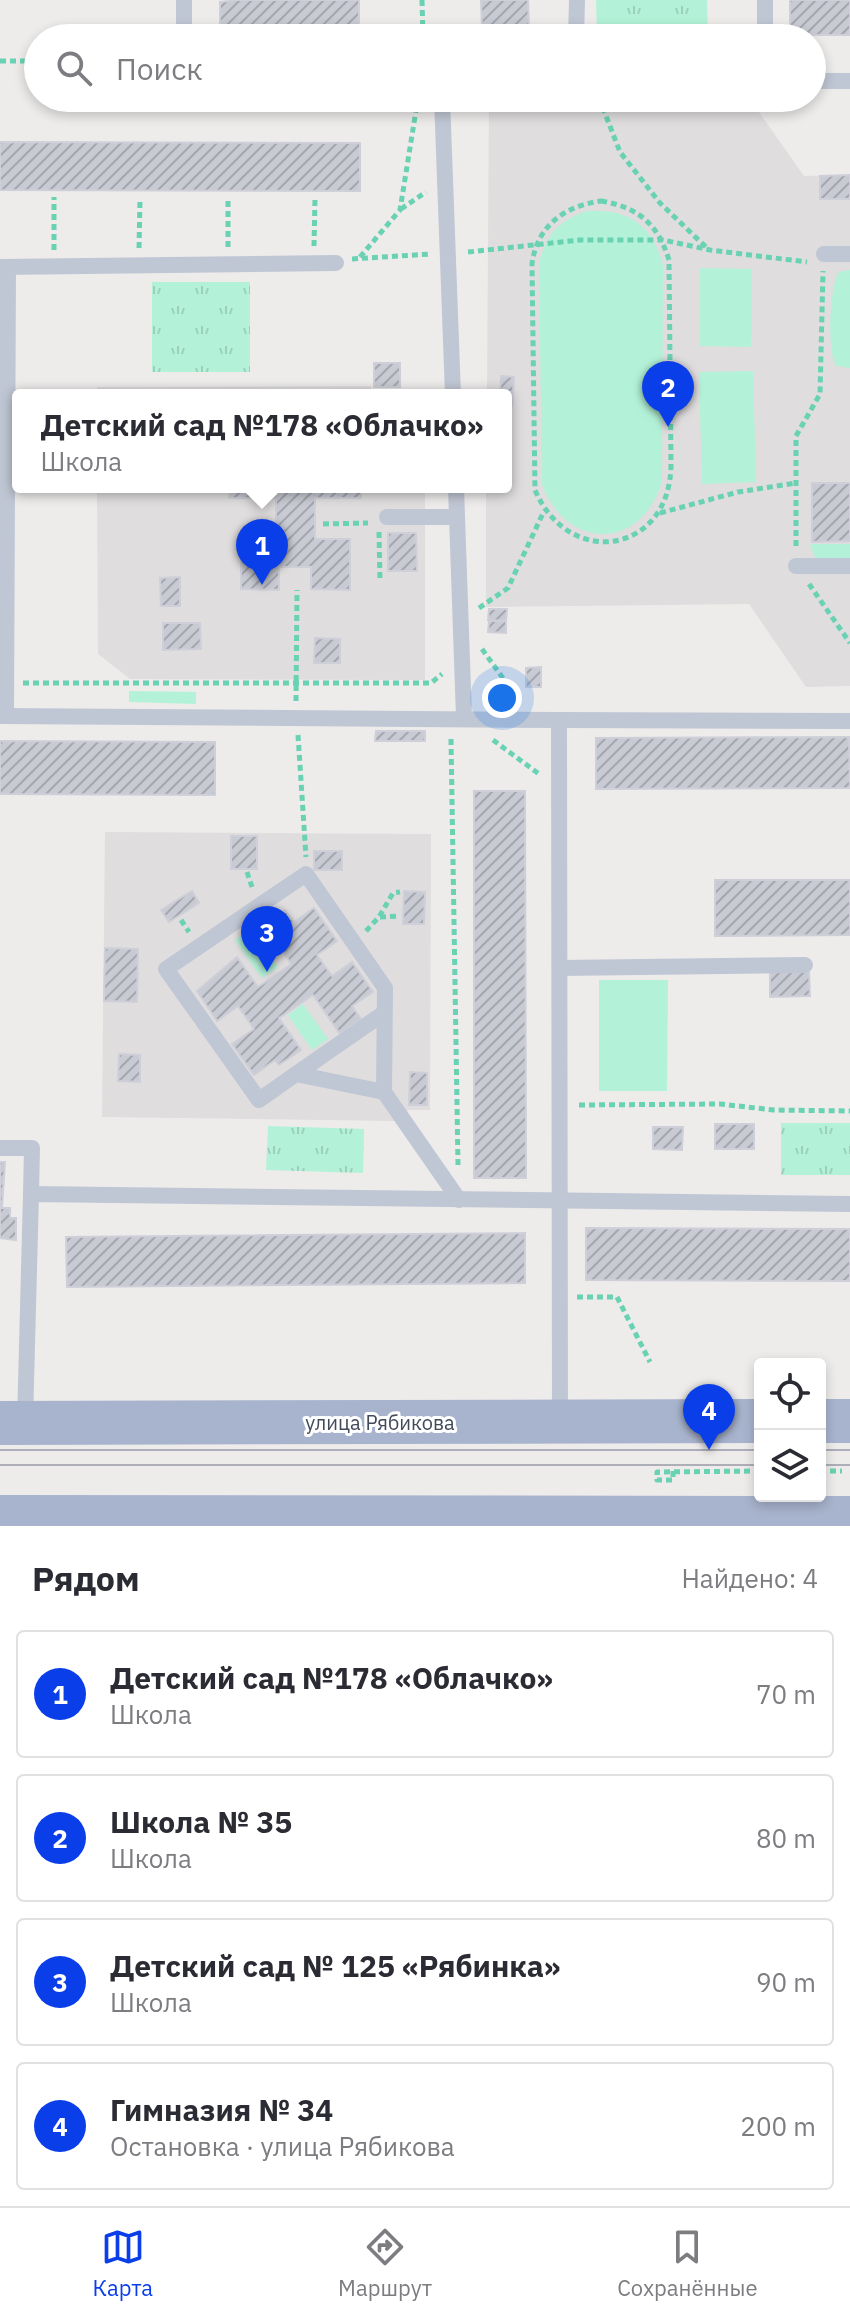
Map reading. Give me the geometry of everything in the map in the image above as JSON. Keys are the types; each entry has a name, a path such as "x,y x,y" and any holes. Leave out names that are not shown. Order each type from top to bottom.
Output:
{"main road":[{"name":"улица Рябикова","path":"12,1423 754,1421"},
{"path":"826,1421 850,1421"},
{"path":"21,1520 697,1522 850,1518"}],"lane":[{"path":"184,0 184,24"},
{"path":"576,24 577,0"},
{"path":"765,0 765,24"},
{"path":"826,81 850,81"},
{"path":"443,112 453,389"},
{"path":"823,258 850,254"},
{"path":"336,263 4,267 6,683 3,716 850,721"},
{"path":"456,493 461,657 457,718"},
{"path":"387,517 457,517"},
{"path":"796,566 850,566"},
{"path":"559,720 560,1422"},
{"path":"384,1013 259,1100 166,969 306,874 385,988 384,1092 459,1200"},
{"path":"560,968 805,965"},
{"path":"296,1074 384,1092"},
{"path":"0,1148 32,1148 12,1423"},
{"path":"31,1194 850,1204"}],"path":[{"path":"422,0 423,24"},
{"path":"0,61 24,61"},
{"path":"359,258 400,210 416,112"},
{"path":"604,112 620,152 660,203 710,250"},
{"path":"54,197 54,267"},
{"path":"228,197 228,264"},
{"path":"314,263 315,199"},
{"path":"139,265 140,200"},
{"path":"601,201 638,212 663,240 670,282 669,492 659,513 643,529 624,539 601,543 579,539 559,528 544,511 535,490 534,247 549,225 563,212 601,201"},
{"path":"336,263 359,258 534,247 580,240 663,240 710,250 823,258 820,394 796,436 796,566 850,643"},
{"path":"659,513 738,492 796,483"},
{"path":"533,720 460,620 508,588 544,511"},
{"path":"323,524 379,523 380,581"},
{"path":"297,590 296,717 305,834"},
{"path":"6,683 431,683 461,657"},
{"path":"457,718 559,789"},
{"path":"457,718 459,1200"},
{"path":"353,941 379,917 393,893 400,892"},
{"path":"379,917 400,916"},
{"path":"560,1105 720,1104 774,1110 850,1111"},
{"path":"560,1297 617,1297 650,1362"},
{"path":"673,1471 754,1471"},
{"path":"826,1471 842,1471"}],"shaded area":[{"path":"489,112 759,112 804,176 850,175 850,686 806,687 749,604 486,607 486,493 512,493 512,389 487,389"},
{"path":"371,386 371,389 97,389"},
{"path":"97,493 425,493 425,680 130,679 98,654"},
{"path":"105,832 431,834 430,1110 409,1110 394,1121 102,1117"}],"green space":[{"path":"596,0 707,0 708,24 597,24"},
{"path":"587,211 615,213 637,222 653,240 663,266 662,481 652,504 638,520 622,530 604,534 586,531 568,522 554,507 542,485 539,263 555,230"},
{"path":"700,268 752,269 751,347 700,346"},
{"path":"850,270 850,368 836,366 830,334 836,280 839,272"},
{"path":"152,282 250,282 250,372 152,372"},
{"path":"753,371 756,482 702,484 699,372"},
{"path":"810,544 850,544 850,560 815,558"},
{"path":"129,691 196,692 196,704 129,702"},
{"path":"251,929 278,967 262,978 235,940"},
{"path":"599,980 668,980 667,1091 599,1091"},
{"path":"303,1004 328,1039 312,1050 288,1015"},
{"path":"781,1123 850,1123 850,1175 781,1175"},
{"path":"268,1126 364,1129 363,1173 266,1170"}],"building":[{"path":"359,0 359,24 220,24 220,2"},
{"path":"481,0 528,0 529,24 482,24"},
{"path":"790,0 850,0 850,35 826,35 826,24 790,24"},
{"path":"0,142 360,143 360,191 0,190"},
{"path":"850,175 850,199 820,199 820,176"},
{"path":"374,363 400,363 400,387 374,387"},
{"path":"501,376 514,377 512,406 512,389 500,389"},
{"path":"812,483 850,483 850,541 812,542"},
{"path":"229,493 361,493 361,498 315,498 315,539 350,539 350,590 311,589 311,567 279,567 279,590 241,589 241,540 276,540 276,498 229,498"},
{"path":"388,533 416,533 417,571 388,571"},
{"path":"180,577 180,606 161,606 160,578"},
{"path":"489,609 507,609 506,621 488,620"},
{"path":"489,621 506,621 506,633 488,632"},
{"path":"163,623 200,623 201,649 163,650"},
{"path":"315,638 340,639 340,663 314,663"},
{"path":"541,667 541,687 526,687 526,668"},
{"path":"376,731 425,731 425,741 375,741"},
{"path":"849,737 850,788 596,789 596,738"},
{"path":"0,741 215,742 215,795 0,794"},
{"path":"474,791 525,791 526,1178 474,1178"},
{"path":"231,836 257,836 257,869 231,869"},
{"path":"314,851 342,851 342,870 314,870"},
{"path":"715,880 850,880 850,935 715,936"},
{"path":"192,891 199,903 169,922 161,910"},
{"path":"404,891 425,892 424,924 403,924"},
{"path":"314,908 337,941 317,955 332,976 352,962 373,992 352,1006 361,1019 340,1034 313,995 279,1018 301,1050 279,1065 275,1060 254,1075 232,1044 254,1029 238,1006 217,1021 197,991 237,957 258,987 291,964 264,924 285,910 294,922"},
{"path":"105,948 138,949 137,1002 104,1001"},
{"path":"809,971 810,996 770,997 770,972"},
{"path":"119,1054 140,1055 140,1082 118,1081"},
{"path":"410,1072 427,1073 427,1105 409,1105"},
{"path":"715,1124 754,1124 754,1149 715,1149"},
{"path":"653,1127 683,1127 682,1150 653,1149"},
{"path":"0,1162 5,1162 2,1208 10,1208 10,1218 16,1218 16,1240 0,1238"},
{"path":"586,1228 850,1229 850,1281 586,1280"},
{"path":"525,1233 525,1283 67,1287 66,1237"}],"tram line":[{"path":"0,1450 754,1450"},
{"path":"826,1450 850,1450"},
{"path":"0,1465 754,1465"},
{"path":"826,1465 850,1465"}],"place":[{"name":"Школа № 35","path":"668,427"},
{"name":"Детский сад №178 «Облачко»","path":"262,585"},
{"name":"Детский сад № 125 «Рябинка»","path":"267,972"},
{"name":"Гимназия № 34","path":"709,1450"}]}
